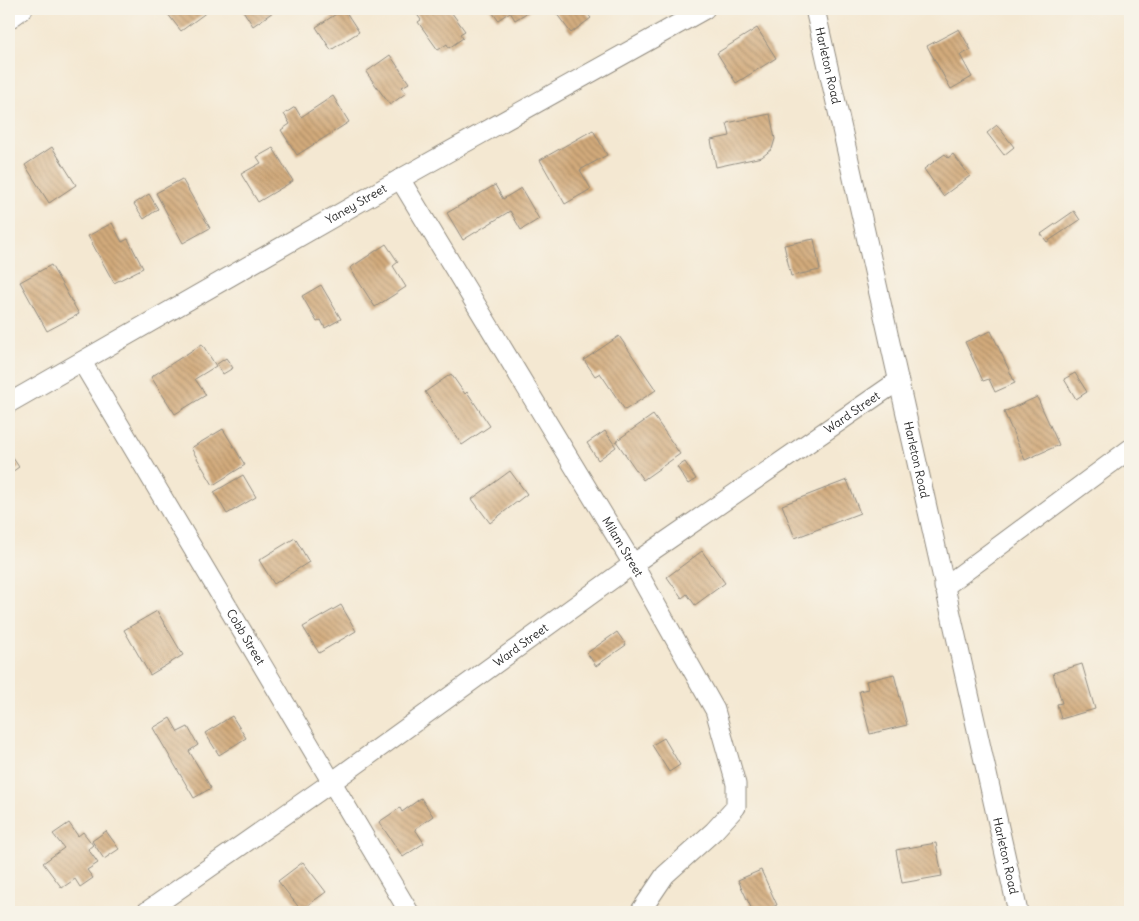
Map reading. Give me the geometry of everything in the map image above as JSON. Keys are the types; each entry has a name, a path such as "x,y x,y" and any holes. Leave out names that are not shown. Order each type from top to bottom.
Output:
{"street":[{"path":"9,19 23,9"},
{"name":"Yaney Street","path":"9,403 400,179 706,9"},
{"name":"Harleton Road","path":"815,9 1018,912"},
{"name":"Milam Street","path":"400,179 632,564 715,710 736,784 736,807 714,831 665,875 640,912"},
{"name":"Cobb Street","path":"82,362 410,912"},
{"name":"Ward Street","path":"146,912 332,782 632,564 898,382"},
{"path":"944,587 1130,449"}],"building":[{"path":"164,9 211,9 181,31"},
{"path":"242,9 271,9 273,12 253,26"},
{"path":"344,9 359,32 331,50 316,27"},
{"path":"413,9 449,9 465,31 460,34 463,38 449,48 447,44 438,50 418,22 421,20"},
{"path":"490,9 533,9 515,20 510,12 498,20"},
{"path":"553,9 592,9 586,12 591,18 571,33"},
{"path":"757,28 776,58 736,83 717,53"},
{"path":"959,29 971,50 960,55 972,77 951,89 927,46"},
{"path":"390,55 409,83 402,87 406,93 390,105 366,72"},
{"path":"333,96 349,122 297,155 281,130 290,124 284,114 295,107 301,117"},
{"path":"770,114 775,139 772,149 762,157 716,167 711,140 730,136 727,123"},
{"path":"997,125 1014,147 1004,155 987,133"},
{"path":"593,130 607,155 580,170 591,189 565,204 540,160"},
{"path":"52,147 76,185 49,203 25,165"},
{"path":"273,148 293,181 258,202 241,174 261,163 257,157"},
{"path":"945,154 948,158 953,154 970,176 943,196 924,169"},
{"path":"182,179 210,228 183,243 156,193"},
{"path":"495,185 503,199 521,188 539,219 521,230 510,211 463,240 447,213"},
{"path":"149,194 158,209 144,219 134,204"},
{"path":"1074,211 1080,220 1047,242 1041,234"},
{"path":"112,223 122,242 128,239 143,268 114,283 88,236"},
{"path":"814,239 820,270 791,276 784,245"},
{"path":"386,244 398,262 393,266 406,287 375,307 350,268"},
{"path":"51,265 79,314 47,331 20,282"},
{"path":"321,285 341,319 325,328 321,320 317,322 302,296"},
{"path":"991,331 1015,383 995,392 989,379 983,381 965,342"},
{"path":"619,336 656,390 625,410 600,373 595,376 584,360"},
{"path":"202,344 216,366 195,379 206,395 175,414 151,377"},
{"path":"226,358 233,368 223,374 217,364"},
{"path":"1075,373 1087,392 1076,399 1064,379"},
{"path":"451,374 465,394 467,392 490,426 462,445 425,392"},
{"path":"1037,397 1059,445 1025,460 1004,412"},
{"path":"653,415 680,454 643,480 616,441"},
{"path":"223,429 245,465 213,485 191,448"},
{"path":"605,431 616,447 598,460 587,443"},
{"path":"9,452 19,467 9,474"},
{"path":"685,462 696,479 688,484 677,467"},
{"path":"510,471 527,494 490,523 472,499"},
{"path":"243,475 256,497 227,514 214,492"},
{"path":"847,480 860,513 795,538 782,505"},
{"path":"295,538 309,562 274,584 259,560"},
{"path":"702,551 725,583 695,605 687,594 682,598 667,577"},
{"path":"341,605 356,631 319,653 303,627"},
{"path":"157,611 183,655 150,675 124,630"},
{"path":"617,632 626,645 596,666 587,653"},
{"path":"1082,664 1095,709 1061,719 1057,704 1062,703 1053,673"},
{"path":"894,674 907,725 870,734 859,691 868,689 866,681"},
{"path":"232,716 246,738 219,755 205,733"},
{"path":"170,718 178,732 188,727 198,745 189,751 211,788 194,798 153,728"},
{"path":"664,738 680,765 669,772 652,745"},
{"path":"421,798 433,816 415,829 424,843 403,857 379,822 400,808 402,812"},
{"path":"69,823 78,836 83,832 93,845 88,849 98,863 87,870 93,878 80,887 75,879 62,888 43,863 64,848 53,834"},
{"path":"106,831 119,849 104,859 92,841"},
{"path":"936,843 942,876 902,883 896,850"},
{"path":"303,862 326,892 301,910 278,881"},
{"path":"761,870 777,905 762,912 753,912 738,880"}]}
